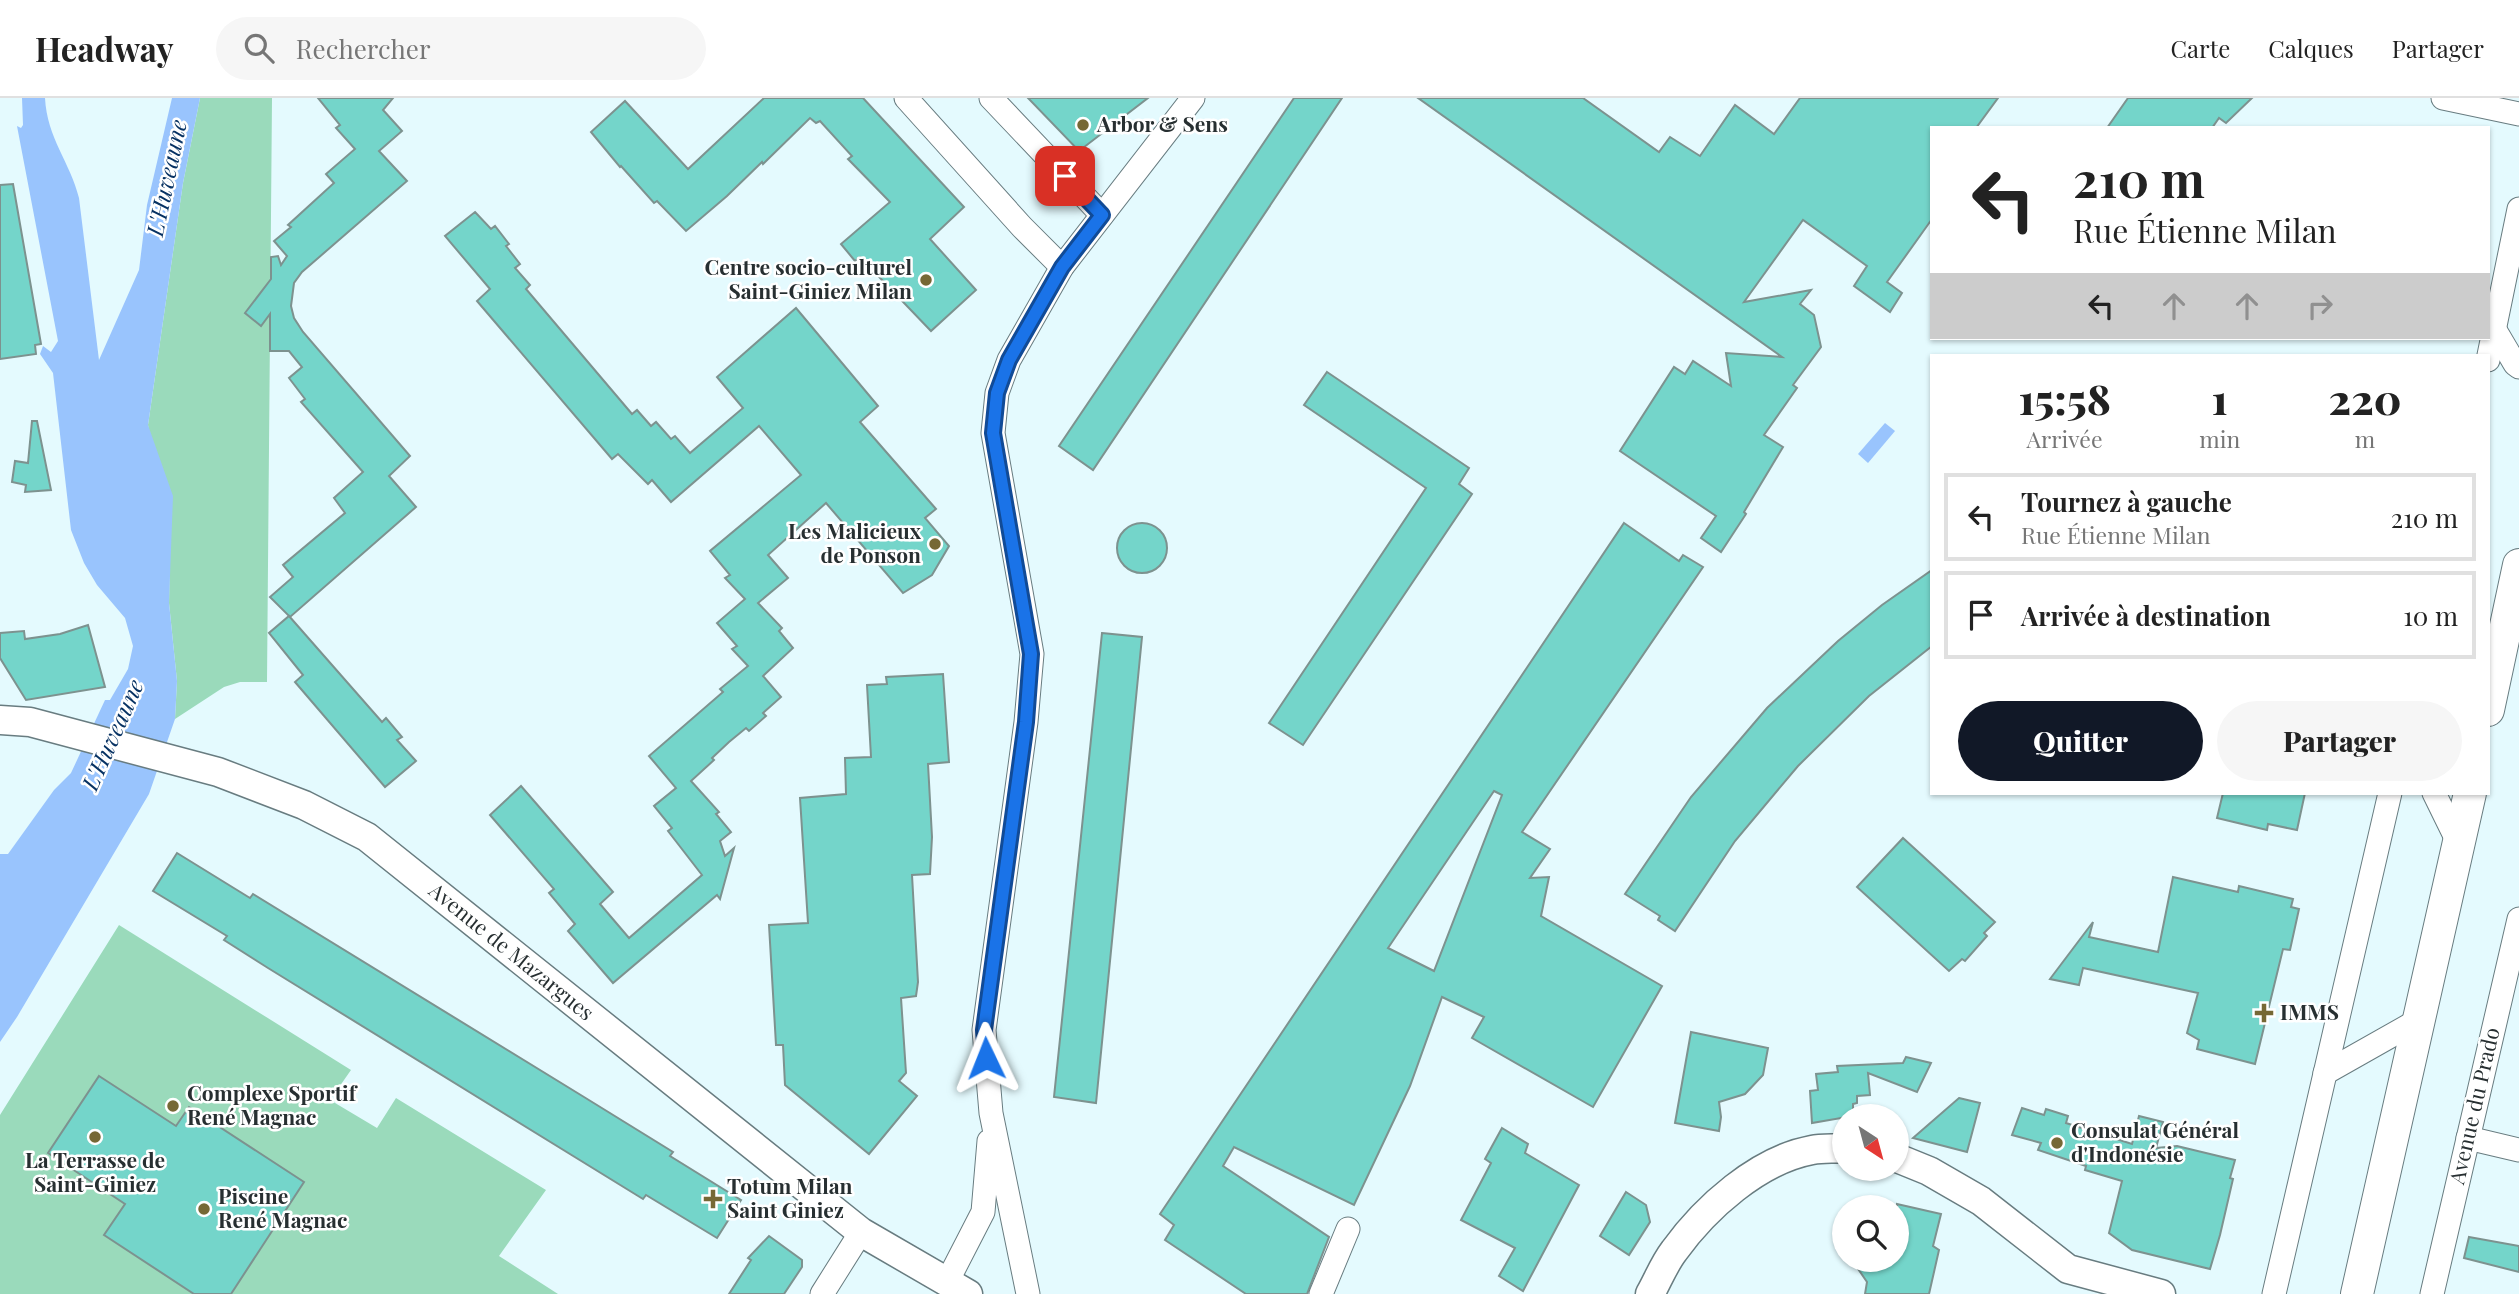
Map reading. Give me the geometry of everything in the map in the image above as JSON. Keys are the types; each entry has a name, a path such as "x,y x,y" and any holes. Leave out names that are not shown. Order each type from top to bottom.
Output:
{"main road":[{"path":"2490,689 2493,657 2519,565"},
{"path":"2357,1294 2470,795"}],"street":[{"path":"906,98 1022,227 1062,267"},
{"path":"991,98 1102,215"},
{"path":"1028,1294 991,1113 984,1030 1026,722 1031,654 993,433 997,393 1009,360 1062,267 1193,98"},
{"path":"2443,98 2519,114"},
{"path":"2489,354 2513,269 2519,209"},
{"path":"2495,330 2518,369"},
{"name":"Avenue de Mazargues","path":"0,720 30,722 218,772 304,805 367,837 861,1232 958,1288"},
{"path":"2274,1294 2390,795"},
{"path":"2435,795 2459,844"},
{"name":"Avenue du Prado","path":"2432,1294 2519,919"},
{"path":"2325,1073 2417,1021"},
{"path":"958,1288 983,1212 991,1113"},
{"path":"2468,1138 2519,1150"},
{"path":"1650,1294 1672,1253 1706,1213 1729,1192 1774,1162 1812,1149 1832,1148"},
{"path":"1909,1163 1982,1201 2068,1269 2161,1294"},
{"path":"983,1212 1011,1211"},
{"path":"1321,1294 1348,1229"},
{"path":"822,1294 861,1232"}],"green space":[{"path":"200,98 272,98 267,682 240,682 224,687 175,719 177,681 169,603 170,555 148,425 183,183"},
{"name":"Complexe Sportif René Magnac","path":"119,925 351,1070 330,1100 377,1128 396,1098 546,1190 499,1256 558,1294 0,1294 0,1115"}],"water":[{"name":"L'Huveaune","path":"22,98 45,98 54,138 79,198 99,360 139,270 147,205 172,98 200,98 183,183 148,425 173,496 169,603 177,681 175,719 149,794 0,1042 0,854 8,854 54,790 71,773 105,700 110,700 128,669 133,646 125,618 97,585 84,563 71,530 53,373 40,354 43,346 51,352 58,341 17,126 21,128 23,125"},
{"path":"1885,423 1895,431 1868,463 1858,454"}],"building":[{"path":"318,98 393,98 383,110 402,131 379,151 407,181 302,272 294,283 291,306 294,318 303,332 410,456 389,476 416,507 290,617 270,597 293,577 283,565 345,513 334,498 363,472 301,402 305,399 289,378 302,367 289,351 270,351 270,314 261,326 245,313 271,279 271,257 278,256 281,265 287,256 274,241 334,183 326,174 355,149 336,128 340,125"},
{"path":"764,98 863,98 964,207 930,239 976,290 931,331 860,257 855,261 841,244 890,202 848,159 852,156 820,121 816,123 810,118 763,164 762,162 686,231 657,201 654,203 591,132 625,101 688,169"},
{"name":"Arbor & Sens","path":"1028,98 1148,98 1079,151"},
{"path":"1294,98 1342,98 1093,470 1059,446"},
{"path":"1418,98 1583,98 1659,152 1670,137 1700,156 1735,105 1774,134 1800,98 1998,98 1977,126 1930,126 1930,222 1887,282 1902,293 1890,312 1854,286 1867,266 1803,220 1744,302 1811,290 1800,304 1814,315 1821,347 1793,385 1797,388 1764,435 1783,447 1744,512 1746,514 1721,552 1701,538 1716,516 1620,451 1674,367 1685,374 1693,361 1731,386 1726,353 1782,357"},
{"path":"2128,98 2252,98 2226,123 2219,118 2213,126 2108,126"},
{"path":"13,184 41,344 35,345 36,354 0,359 0,185"},
{"path":"475,212 491,229 495,226 509,244 506,246 520,264 515,268 530,285 526,289 632,414 637,410 651,426 656,422 671,439 675,436 690,453 743,408 717,377 796,308 878,406 860,422 936,509 925,518 949,546 932,575 903,593 826,503 768,555 788,578 758,603 782,628 779,631 793,648 763,676 781,697 763,713 766,716 749,731 746,728 729,742 691,781 719,812 716,814 731,832 720,841 725,856 734,848 720,899 717,895 613,983 568,931 575,924 549,893 554,889 490,815 521,786 613,892 600,904 629,938 702,875 668,831 672,828 654,806 676,788 649,756 723,692 720,689 748,666 732,649 737,646 717,623 745,599 725,578 730,575 710,551 801,475 759,426 671,502 652,480 648,484 618,454 612,459 477,301 490,289 445,236"},
{"path":"1327,372 1469,468 1459,484 1472,494 1303,745 1269,723 1426,488 1304,405"},
{"path":"32,421 37,421 51,490 25,492 26,485 12,482 15,461 28,463"},
{"path":"1142,523 1160,530 1167,548 1160,566 1142,573 1124,566 1117,548 1124,530"},
{"path":"1624,523 1679,561 1683,555 1703,567 1522,832 1550,849 1530,878 1549,877 1541,916 1662,986 1593,1107 1472,1038 1484,1017 1442,997 1410,1086 1354,1205 1234,1147 1223,1166 1329,1237 1307,1294 1246,1294 1165,1240 1174,1225 1160,1214","holes":["1494,791 1502,795 1434,971 1388,948"]},
{"path":"1930,571 1930,648 1869,696 1798,766 1735,841 1675,931 1658,920 1660,916 1625,894 1691,797 1767,708 1838,641 1882,605"},
{"path":"289,616 382,722 386,718 402,737 397,740 416,761 385,787 295,682 303,675 269,633"},
{"path":"88,625 105,687 26,700 0,658 0,633 24,631 25,639 60,634"},
{"path":"1102,633 1142,637 1096,1103 1054,1097"},
{"path":"943,674 949,762 928,764 932,837 930,874 912,875 918,982 916,996 901,998 906,1073 899,1081 917,1096 869,1154 785,1085 783,1045 776,1045 769,925 808,923 800,798 846,794 845,758 871,757 867,685 887,684 886,677"},
{"path":"2223,795 2305,795 2297,830 2268,824 2267,830 2217,818"},
{"path":"1903,838 1995,922 1984,933 1987,936 1965,961 1962,959 1949,971 1857,887"},
{"path":"177,853 250,898 253,894 584,1097 673,1152 670,1156 741,1200 717,1238 646,1195 643,1199 268,968 224,940 227,936 153,891"},
{"path":"2173,877 2238,892 2239,886 2293,899 2291,907 2299,909 2290,950 2283,949 2255,1064 2197,1049 2199,1040 2187,1033 2198,993 2083,968 2079,985 2050,979 2093,922 2089,937 2158,952"},
{"path":"1691,1032 1768,1048 1763,1075 1745,1094 1719,1102 1719,1131 1675,1123"},
{"path":"1906,1057 1931,1063 1917,1092 1868,1073 1870,1095 1857,1096 1857,1103 1853,1104 1832,1104 1832,1120 1812,1123 1810,1091 1818,1090 1816,1074 1838,1072 1837,1066 1903,1063"},
{"name":"Piscine René Magnac","path":"99,1076 176,1126 189,1107 304,1182 231,1294 194,1294 104,1235 125,1204 48,1153"},
{"path":"1959,1098 1980,1103 1967,1152 1913,1138"},
{"path":"2022,1108 2044,1115 2046,1109 2068,1116 2066,1123 2132,1144 2139,1116 2163,1122 2156,1148 2177,1146 2235,1160 2230,1178 2233,1179 2210,1269 2132,1250 2109,1233 2122,1181 2085,1170 2086,1166 2038,1150 2041,1143 2012,1135"},
{"path":"1502,1128 1528,1144 1525,1153 1579,1185 1523,1291 1499,1276 1515,1248 1461,1220 1491,1163 1485,1159"},
{"path":"1626,1192 1646,1205 1650,1222 1629,1255 1600,1236"},
{"path":"1909,1207 1941,1214 1933,1246 1939,1250 1929,1294 1865,1294 1867,1282 1860,1272 1909,1272"},
{"path":"769,1236 802,1260 802,1267 784,1294 729,1294 751,1260 748,1258"},
{"path":"2469,1237 2519,1246 2519,1272 2464,1258"}],"place":[{"name":"Arbor & Sens","path":"1083,125"},
{"name":"Centre socio-culturel Saint-Giniez Milan","path":"926,280"},
{"name":"Les Malicieux de Ponson","path":"935,544"},
{"name":"IMMS","path":"2264,1013"},
{"name":"Complexe Sportif René Magnac","path":"173,1106"},
{"name":"La Terrasse de Saint-Giniez","path":"95,1137"},
{"name":"Consulat Général d'Indonésie","path":"2057,1143"},
{"name":"Totum Milan Saint Giniez","path":"713,1199"},
{"name":"Piscine René Magnac","path":"204,1209"}],"route":[{"path":"986,1058 984,1030 1026,722 1031,654 1024,599 1014,562 993,433 997,393 1009,360 1062,267 1102,215 1065,176"}]}
